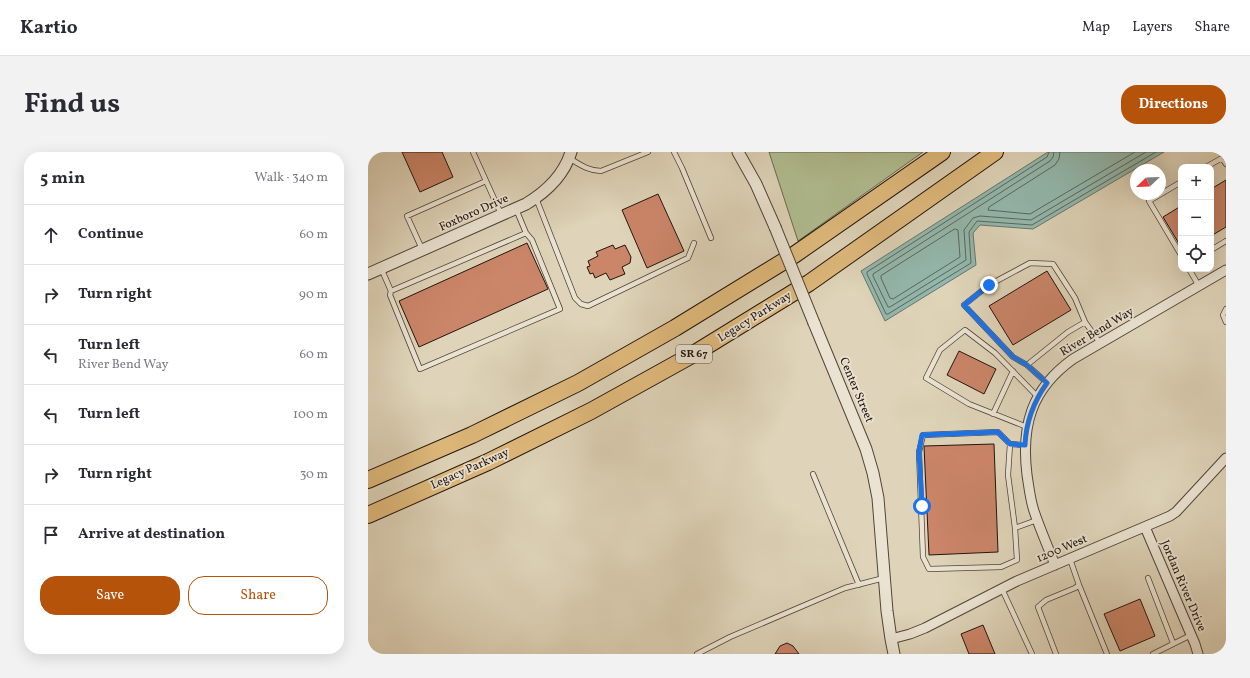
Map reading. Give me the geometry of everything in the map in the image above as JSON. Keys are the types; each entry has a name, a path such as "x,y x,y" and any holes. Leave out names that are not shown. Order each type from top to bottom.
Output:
{"highway":[{"name":"SR 67","path":"368,480 472,435 570,386 675,328 794,255 942,152"},
{"name":"Legacy Parkway","path":"368,515 488,462 591,411 692,355 810,283 995,152"}],"street":[{"name":"Center Street","path":"738,152 756,184 870,461 878,498 884,578 894,654"},
{"name":"Foxboro Drive","path":"368,274 501,216 536,198 554,182 570,155"},
{"name":"River Bend Way","path":"1055,565 1037,520 1029,491 1025,459 1027,427 1031,411 1038,397 1047,383 1066,364 1226,270"},
{"name":"1200 West","path":"891,639 925,628 1002,589 1170,516 1176,512 1226,458"},
{"name":"Jordan River Drive","path":"1145,527 1198,654"}],"lane":[{"path":"473,152 501,216"},
{"path":"570,155 586,168 600,171 648,152"},
{"path":"674,152 711,238"},
{"path":"1211,164 1222,158 1226,164"},
{"path":"422,251 408,216 486,181"},
{"path":"1178,184 1149,201 1178,250"},
{"path":"536,198 575,298 581,304 588,306 688,258 694,243"},
{"path":"381,268 391,291 390,295 420,369 560,309 532,240 526,233 516,209"},
{"path":"391,291 526,233"},
{"path":"1214,248 1226,241"},
{"path":"1047,383 1027,365 1013,357 964,305 989,285 1030,263 1053,264 1076,298 1085,322 1100,343"},
{"path":"1191,272 1199,286"},
{"path":"1226,309 1224,315 1226,322"},
{"path":"1027,365 1068,332 1085,322"},
{"path":"1027,427 969,404 926,378 940,350 964,330 995,353 1038,397"},
{"path":"993,414 1013,371"},
{"path":"1010,444 1008,475 1015,528 1017,560 1001,567 929,569 922,557 919,452 922,435 998,432 1010,444 1025,445"},
{"path":"813,474 859,585"},
{"path":"1015,528 1037,520"},
{"path":"1070,559 1107,654"},
{"path":"697,654 751,628 844,588 884,578"},
{"path":"1148,578 1173,643"},
{"path":"1056,654 1038,607 1046,600 1079,585"},
{"path":"1002,589 1032,654"},
{"path":"1153,654 1191,635"}],"green space":[{"path":"769,152 923,152 798,241"}],"water":[{"path":"1048,152 1164,152 1144,164 1130,164 1130,172 1033,229 980,225 973,233 976,265 885,321 861,271"}],"building":[{"path":"402,152 442,152 453,177 420,192"},
{"path":"1226,180 1226,227 1214,234 1214,200 1214,187"},
{"path":"658,194 684,251 647,268 622,210"},
{"path":"1178,208 1178,242 1163,217"},
{"path":"527,243 548,289 419,347 399,301"},
{"path":"613,245 615,249 625,245 631,257 630,263 622,267 625,274 610,280 606,273 595,278 593,273 590,274 587,267 590,266 588,261 598,256 596,252"},
{"path":"1047,271 1071,310 1013,345 989,306"},
{"path":"959,351 996,369 984,394 947,375"},
{"path":"994,444 998,552 929,555 924,446"},
{"path":"1140,599 1155,636 1120,651 1104,614"},
{"path":"983,625 995,654 969,654 961,634"},
{"path":"787,643 793,646 799,654 775,654 780,646"}],"route":[{"path":"922,506 919,452 922,435 998,432 1010,444 1025,445 1025,436 1031,411 1047,383 1027,365 1013,357 964,305 989,285"}]}
